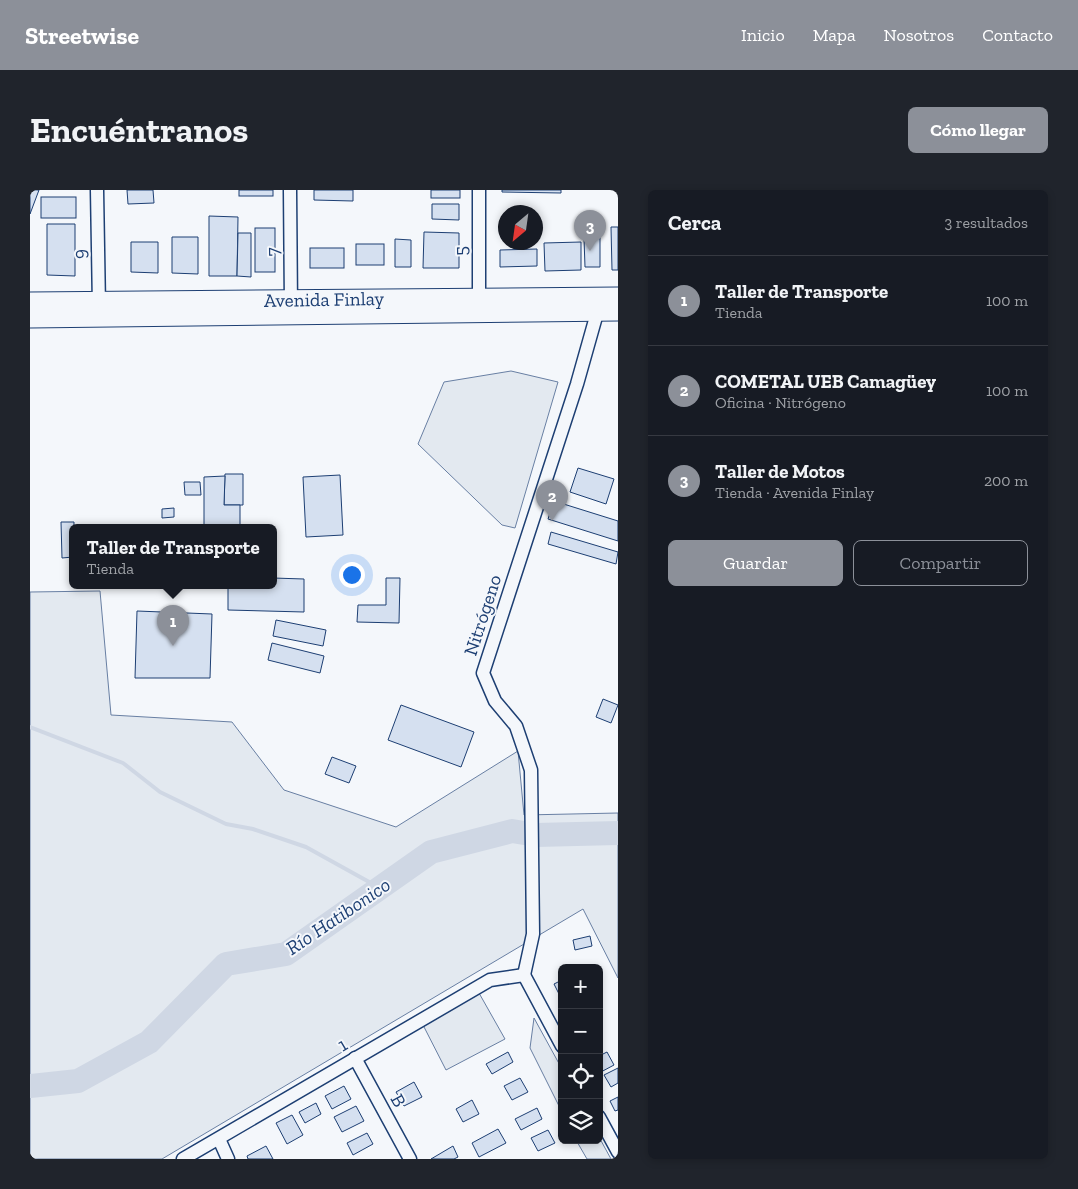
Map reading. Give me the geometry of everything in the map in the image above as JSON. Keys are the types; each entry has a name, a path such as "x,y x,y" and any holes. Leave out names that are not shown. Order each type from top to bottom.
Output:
{"main road":[{"name":"Avenida Finlay","path":"30,302 99,309 479,305 606,301 618,311"},
{"name":"Avenida Finlay","path":"30,318 99,309"}],"street":[{"name":"9","path":"97,190 99,309"},
{"name":"7","path":"290,190 291,307"},
{"name":"5","path":"479,190 479,305"},
{"name":"Nitrógeno","path":"524,975 533,934 531,770 516,726 495,701 483,673 606,301"},
{"path":"524,975 558,1039"},
{"name":"1","path":"183,1159 490,980 524,975"},
{"name":"B","path":"355,1058 410,1159"},
{"path":"603,1124 618,1152"},
{"path":"219,1139 228,1159"}],"shaded area":[{"path":"511,371 558,382 515,528 502,525 418,444 444,382"},
{"path":"100,591 111,715 232,722 284,790 396,827 518,751 524,815 618,813 618,978 583,909 162,1159 30,1159 30,592"},
{"path":"479,993 505,1039 446,1070 422,1023"},
{"path":"534,1018 558,1062 558,1104 530,1048"},
{"path":"578,1144 603,1144 611,1159 587,1159"}],"building":[{"path":"30,190 39,190 30,214"},
{"path":"127,190 153,190 154,203 128,204"},
{"path":"239,190 273,190 273,196 239,196"},
{"path":"314,190 353,190 353,201 314,200"},
{"path":"431,190 460,190 460,198 431,198"},
{"path":"502,190 561,190 561,193 502,192"},
{"path":"41,197 76,197 76,218 41,218"},
{"path":"432,204 459,204 459,220 432,219"},
{"path":"209,216 238,217 237,276 209,276"},
{"path":"47,224 75,224 75,276 47,275"},
{"path":"611,227 618,227 618,270 612,270"},
{"path":"255,228 275,228 275,272 255,272"},
{"path":"424,232 459,233 459,268 423,268"},
{"path":"238,233 251,233 251,277 237,276"},
{"path":"172,237 198,237 198,274 172,273"},
{"path":"600,237 600,267 585,267 584,238"},
{"path":"395,239 411,240 411,267 395,267"},
{"path":"131,242 158,242 158,273 131,272"},
{"path":"581,242 581,270 545,271 544,243"},
{"path":"356,244 384,244 384,265 356,265"},
{"path":"310,248 344,248 344,268 310,268"},
{"path":"500,250 537,250 537,266 500,267"},
{"path":"578,468 614,479 606,504 570,492"},
{"path":"225,474 243,474 243,505 224,505"},
{"path":"340,475 343,535 306,537 303,477"},
{"path":"225,476 224,505 240,505 240,524 204,524 204,477"},
{"path":"184,482 200,482 201,495 185,495"},
{"path":"554,501 618,521 618,541 548,519"},
{"path":"174,508 174,517 162,518 162,509"},
{"path":"61,522 74,522 74,524 69,524 69,557 62,558"},
{"path":"551,532 618,552 616,564 548,544"},
{"path":"277,578 304,579 304,612 228,610 228,589 277,589"},
{"path":"386,578 400,578 399,623 357,622 358,605 386,605"},
{"path":"137,611 212,614 210,678 135,678"},
{"path":"276,620 326,630 323,646 273,636"},
{"path":"272,643 324,656 320,673 268,660"},
{"path":"603,699 618,705 611,723 596,717"},
{"path":"401,705 474,732 461,767 388,740"},
{"path":"332,757 356,766 349,783 325,774"},
{"path":"590,936 592,946 575,950 573,940"},
{"path":"558,982 558,992 554,984"},
{"path":"508,1052 513,1062 492,1074 486,1064"},
{"path":"607,1052 614,1065 603,1071 603,1054"},
{"path":"618,1068 618,1083 611,1087 604,1075"},
{"path":"520,1078 528,1092 512,1100 504,1086"},
{"path":"414,1082 422,1097 404,1106 396,1092"},
{"path":"344,1086 351,1099 332,1109 325,1096"},
{"path":"618,1097 618,1110 615,1111 610,1101"},
{"path":"472,1100 479,1114 463,1122 456,1109"},
{"path":"316,1103 321,1114 305,1123 299,1112"},
{"path":"356,1106 364,1121 342,1132 334,1117"},
{"path":"537,1108 542,1119 521,1130 515,1119"},
{"path":"292,1115 303,1135 287,1144 276,1123"},
{"path":"498,1129 506,1143 479,1157 472,1143"},
{"path":"548,1130 555,1143 538,1151 531,1138"},
{"path":"367,1133 373,1144 353,1155 347,1143"},
{"path":"266,1146 273,1159 248,1159 247,1156"},
{"path":"453,1146 458,1157 454,1159 431,1159"}],"waterway":[{"path":"30,727 123,763 160,792 226,824 253,829 306,847 380,888"},
{"name":"Río Hatibonico","path":"30,1086 78,1081 149,1042 226,964 286,954 431,852 512,831 536,835 618,833"}],"place":[{"name":"Taller de Motos","path":"590,251"},
{"name":"COMETAL UEB Camagüey","path":"552,521"},
{"name":"Taller de Transporte","path":"173,646"}]}
